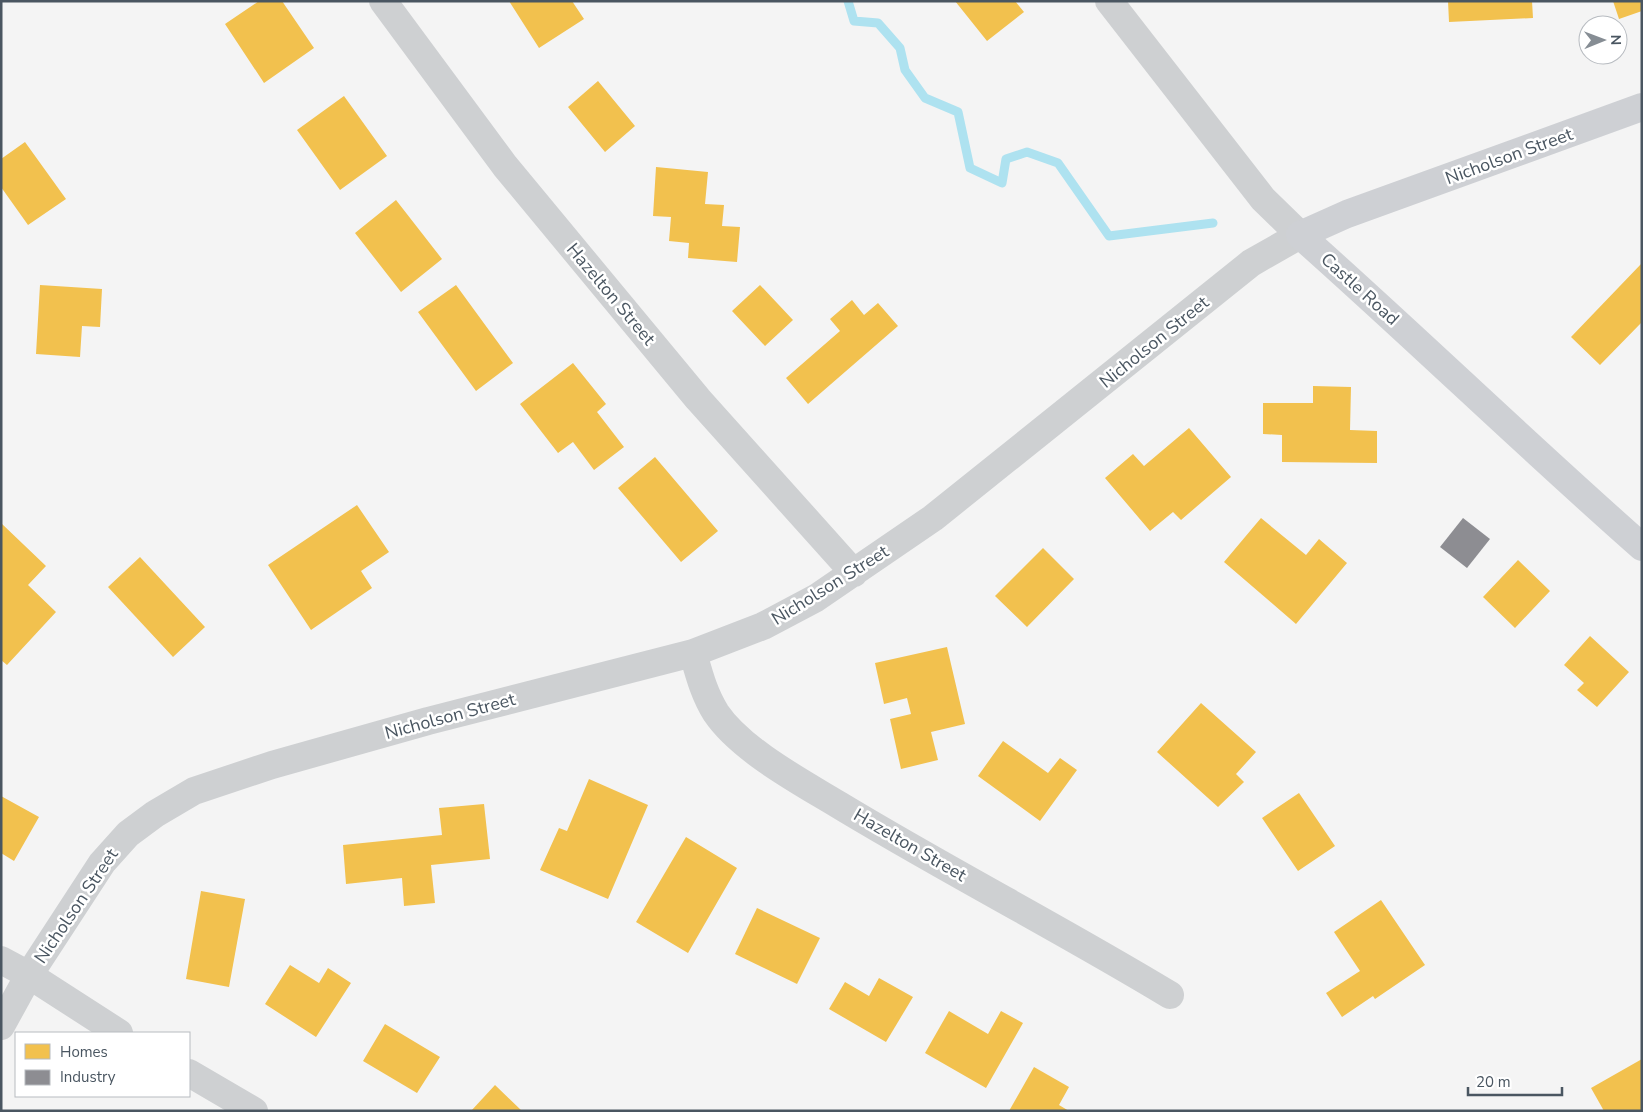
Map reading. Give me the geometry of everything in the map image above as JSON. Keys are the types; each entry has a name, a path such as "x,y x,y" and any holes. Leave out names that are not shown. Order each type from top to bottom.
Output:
{"street":[{"name":"Hazelton Street","path":"383,1 505,166 698,399 854,574"},
{"name":"Castle Road","path":"1109,1 1263,199 1544,460 1642,547"},
{"name":"Nicholson Street","path":"1,1026 29,975 102,863 128,834 155,814 194,791 272,765 419,724 693,653 763,626 816,598 854,574 933,518 1251,264 1300,235 1347,214 1642,107"},
{"name":"Hazelton Street","path":"693,653 702,686 717,714 745,742 786,773 871,824 1106,956 1170,995"},
{"path":"1,960 29,975 117,1032"},
{"path":"190,1074 254,1111"}],"building: Homes":[{"path":"259,1 282,1 314,48 264,83 225,24"},
{"path":"509,1 572,1 584,19 539,48"},
{"path":"955,1 1015,1 1024,12 987,41"},
{"path":"1448,1 1532,1 1533,18 1449,22"},
{"path":"1613,1 1642,1 1642,11 1628,16 1618,15"},
{"path":"598,81 635,126 605,152 568,107"},
{"path":"344,96 387,156 340,190 297,130"},
{"path":"25,142 66,199 28,225 1,187 1,159"},
{"path":"656,167 708,172 705,204 724,205 722,226 740,227 737,262 688,258 689,243 669,241 671,217 653,216"},
{"path":"396,200 442,259 401,292 355,233"},
{"path":"1642,263 1642,322 1600,365 1571,337"},
{"path":"40,285 102,289 100,327 82,326 80,357 36,354"},
{"path":"456,285 513,363 476,391 418,312"},
{"path":"760,285 793,320 765,346 732,311"},
{"path":"852,300 864,315 878,303 898,326 808,404 786,378 840,331 830,319"},
{"path":"573,363 606,404 597,412 624,447 594,470 573,442 558,453 520,404"},
{"path":"1313,386 1351,387 1350,430 1377,431 1377,463 1282,462 1282,435 1263,434 1263,403 1313,403"},
{"path":"1189,428 1231,477 1181,520 1173,512 1150,531 1105,478 1133,454 1144,466"},
{"path":"655,457 718,531 681,562 618,488"},
{"path":"357,505 389,552 361,571 372,588 311,630 268,565"},
{"path":"1261,518 1306,555 1319,539 1347,563 1296,624 1224,562"},
{"path":"1,523 46,566 28,585 56,612 7,665 1,660"},
{"path":"1043,548 1074,579 1027,627 995,596"},
{"path":"140,557 205,627 173,657 108,587"},
{"path":"1518,560 1550,591 1515,628 1483,597"},
{"path":"1590,636 1629,672 1597,707 1577,690 1584,683 1564,665"},
{"path":"947,647 965,724 931,732 938,760 901,769 890,719 911,714 907,698 884,704 875,663"},
{"path":"1201,703 1256,752 1236,774 1244,782 1218,807 1157,752"},
{"path":"1003,741 1048,773 1060,758 1077,770 1040,821 978,776"},
{"path":"589,779 648,805 608,899 540,870 559,828 567,831"},
{"path":"1299,793 1335,846 1298,871 1262,818"},
{"path":"1,796 39,817 14,861 1,853"},
{"path":"484,804 490,859 431,865 435,903 404,906 402,878 346,884 343,845 442,835 439,808"},
{"path":"686,837 737,868 688,953 636,922"},
{"path":"201,891 245,899 229,987 186,979"},
{"path":"1381,900 1425,965 1375,999 1373,996 1342,1017 1326,993 1360,971 1334,932"},
{"path":"757,908 820,938 797,984 735,954"},
{"path":"290,965 319,983 328,968 351,983 316,1037 265,1004"},
{"path":"879,978 913,997 886,1042 829,1009 845,982 869,996"},
{"path":"949,1011 988,1034 1001,1011 1023,1023 986,1088 925,1053"},
{"path":"385,1024 440,1057 417,1093 363,1061"},
{"path":"1642,1059 1642,1111 1604,1111 1591,1088"},
{"path":"1034,1067 1069,1087 1059,1105 1069,1111 1009,1111"},
{"path":"495,1085 522,1111 471,1111"}],"building: Industry":[{"path":"1463,518 1490,539 1467,568 1440,547"}],"waterway":[{"path":"848,1 854,21 878,23 900,48 905,70 925,98 958,112 970,168 1002,183 1006,159 1027,152 1058,163 1109,236 1213,223"}]}
